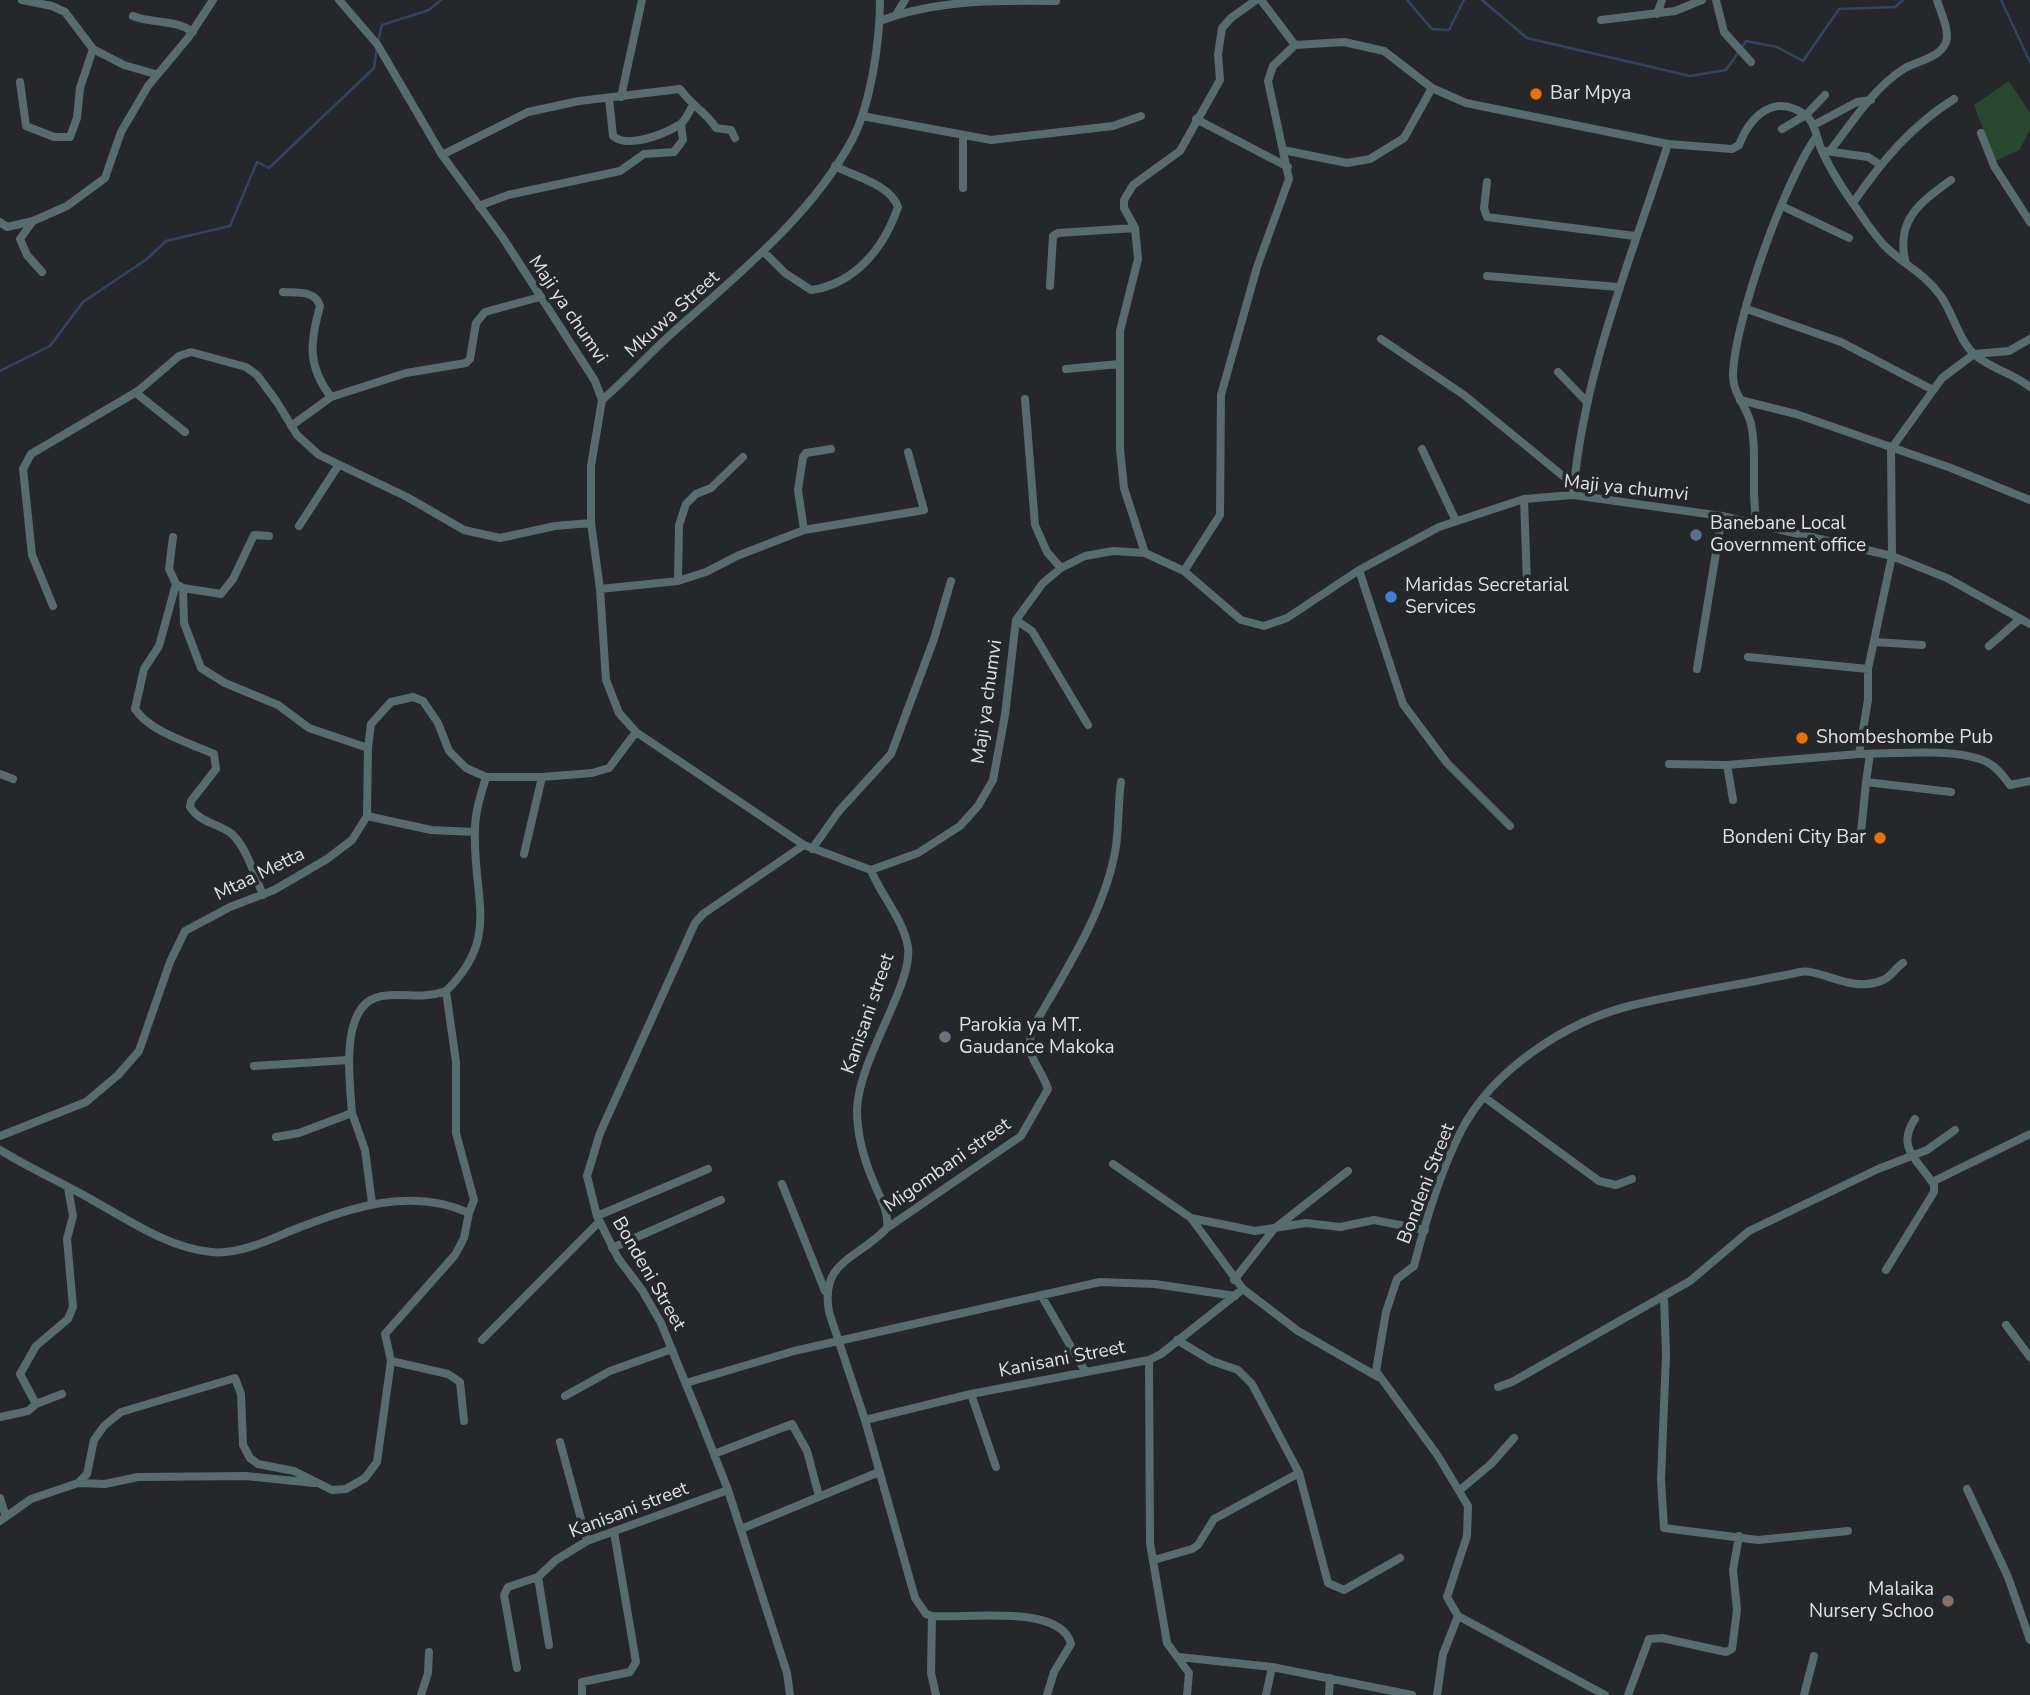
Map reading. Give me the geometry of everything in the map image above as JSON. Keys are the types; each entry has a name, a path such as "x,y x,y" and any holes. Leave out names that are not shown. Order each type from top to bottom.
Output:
{"street":[{"path":"22,0 52,6 65,12 93,49 124,65 156,75"},
{"path":"2,227 33,221 74,201 106,178 121,132 156,75 193,32 213,0"},
{"name":"Maji ya chumvi","path":"339,0 377,44 442,155 586,363 602,400"},
{"path":"621,97 642,0"},
{"name":"Mkuwa Street","path":"602,400 763,251 810,199 835,166 862,116 880,21 880,0"},
{"path":"897,13 905,0"},
{"path":"1145,552 1124,488 1119,422 1121,322 1138,259 1135,228 1124,208 1126,192 1144,176 1174,158 1220,80 1222,28 1231,18 1259,0 1295,45"},
{"path":"1657,14 1662,0"},
{"path":"1601,20 1688,9 1702,0"},
{"path":"1716,0 1724,32 1751,62"},
{"path":"1826,150 1895,75 1938,53 1946,43 1947,34 1937,0"},
{"path":"880,21 923,4 1056,1"},
{"path":"133,16 146,22 177,23 193,32"},
{"path":"1184,571 1220,515 1221,395 1260,256 1287,188 1289,167 1268,81 1273,66 1295,45 1343,42 1384,51 1432,88 1466,103 1668,145 1732,149 1740,145 1745,130 1762,110 1787,107 1806,115 1814,125 1816,137 1826,150 1853,203 1888,249 1905,260 1940,295 1974,354 1997,369 2013,373 2030,387"},
{"path":"20,82 26,126 54,137 70,137 75,125 80,88 93,49"},
{"path":"1283,150 1347,163 1370,159 1404,138 1432,88"},
{"path":"442,155 528,113 609,98 680,89 692,107 706,116 716,128 731,130 735,138"},
{"path":"1782,129 1806,115 1825,95"},
{"path":"609,98 613,136 617,140 642,140 681,124 692,107"},
{"path":"1853,203 1879,164 1917,125 1954,99"},
{"path":"1814,125 1857,102 1871,100"},
{"path":"862,116 991,140 1114,126 1141,116"},
{"path":"1196,119 1289,167"},
{"path":"479,205 508,195 620,171 644,154 674,152 683,140 681,124"},
{"path":"1981,133 1994,166 2030,222"},
{"path":"963,136 963,188"},
{"path":"1757,525 1752,482 1752,432 1748,414 1734,385 1736,344 1782,206 1816,137"},
{"path":"1573,495 1590,382 1618,286 1668,145"},
{"path":"1826,150 1868,157 1879,164"},
{"path":"763,251 785,273 811,289 845,280 861,269 898,207 894,197 888,193 835,166"},
{"path":"1905,260 1903,234 1908,218 1951,180"},
{"path":"1487,182 1484,208 1487,217 1635,236"},
{"path":"1782,206 1849,238"},
{"path":"33,221 20,239 41,272"},
{"path":"1050,286 1053,236 1058,233 1135,228"},
{"path":"1487,276 1618,286"},
{"path":"283,292 314,295 318,300 320,306 310,353 317,375 331,397"},
{"path":"291,426 331,397 406,373 466,363 470,359 476,323 485,312 540,297"},
{"path":"1747,309 1841,342 1933,390"},
{"path":"1381,339 1464,395 1574,485"},
{"path":"1859,754 1867,707 1868,669 1892,556 1891,449 1942,378 1974,354 2009,351 2030,339"},
{"path":"53,606 32,555 23,469 31,454 136,393 180,356 191,352 246,367 257,375 305,444 338,466 407,497 464,530 488,538 591,523"},
{"path":"1066,369 1119,363"},
{"path":"1558,373 1587,402"},
{"path":"136,393 185,432"},
{"path":"1025,399 1035,525 1047,552 1061,568"},
{"path":"602,400 591,466 591,523 600,589 606,680 619,713 636,732 808,847 871,870"},
{"path":"1740,400 1786,411 1951,468 2030,500"},
{"path":"804,530 798,490 803,457 806,453 831,449"},
{"path":"1422,449 1456,521"},
{"path":"600,589 678,580 706,572 737,556 804,530 924,510 908,452"},
{"path":"678,580 679,525 686,504 696,494 711,488 743,457"},
{"path":"299,526 338,466"},
{"name":"Maji ya chumvi","path":"871,870 918,853 960,826 978,806 993,780 1005,715 1016,620 1043,583 1061,568 1085,556 1113,551 1145,552 1184,571 1241,620 1264,626 1287,618 1359,570 1456,521 1524,499 1573,495 1722,516 1892,556 1947,578 2030,624"},
{"path":"1524,499 1527,583"},
{"path":"1697,669 1722,516"},
{"path":"179,586 221,594 233,579 254,535 269,536"},
{"path":"173,537 169,569 179,586 184,623 201,668 225,683 278,705 309,728 368,748"},
{"path":"1359,570 1392,674 1409,713 1447,764 1510,826"},
{"path":"808,847 891,754 934,639 951,582"},
{"path":"179,586 159,646 149,659 141,679 135,709 139,715 165,732 214,754 216,769 190,807 203,821 231,833 264,895"},
{"path":"1989,646 2020,619"},
{"path":"1016,620 1032,631 1088,725"},
{"path":"1875,642 1922,645"},
{"path":"1748,657 1868,669"},
{"path":"474,832 431,830 367,817 368,748 372,724 383,709 398,699 414,698 430,710 449,751 458,762 486,777 542,777 592,773 609,768 636,732"},
{"path":"1669,764 1727,765 1859,754 1927,753 1987,762 2010,785 2030,781"},
{"path":"1861,833 1870,754"},
{"path":"1727,765 1733,800"},
{"path":"0,774 13,779"},
{"path":"372,1203 365,1150 352,1113 350,1036 356,1019 371,999 385,995 427,998 446,991 467,970 477,951 480,916 474,832 486,777"},
{"path":"524,854 542,777"},
{"name":"Migombani street","path":"887,1228 1021,1136 1037,1111 1048,1089 1030,1056 1028,1044 1032,1029 1086,929 1110,871 1116,845 1116,817 1121,782"},
{"path":"1866,782 1951,792"},
{"name":"Mtaa Metta","path":"0,1136 86,1102 118,1075 139,1051 170,962 185,931 230,907 264,895 327,859 352,840 367,817"},
{"name":"Bondeni Street","path":"790,1695 787,1673 729,1490 671,1349 642,1290 612,1248 598,1219 587,1176 592,1151 695,923 709,910 808,847"},
{"name":"Kanisani street","path":"871,870 878,889 901,925 908,949 898,989 871,1053 857,1108 861,1148 886,1209 887,1228"},
{"name":"Bondeni Street","path":"1378,1377 1376,1358 1386,1312 1397,1279 1414,1266 1462,1129 1484,1097 1526,1058 1586,1022 1612,1012 1803,971 1842,983 1883,980 1903,963"},
{"path":"78,1483 87,1474 94,1440 104,1426 121,1412 235,1378 241,1394 245,1452 258,1464 294,1471 332,1490 356,1486 372,1470 377,1462 391,1361 385,1334 455,1255 464,1238 474,1200 456,1133 456,1062 446,991"},
{"path":"254,1066 349,1060"},
{"path":"1484,1097 1599,1181 1616,1185 1632,1179"},
{"path":"276,1137 299,1133 352,1113"},
{"path":"1886,1270 1932,1198 1935,1187 1906,1145 1906,1136 1915,1119"},
{"path":"1498,1387 1512,1382 1690,1281 1749,1231 1937,1144 1955,1130"},
{"path":"1932,1182 2030,1134"},
{"path":"0,1150 128,1222 179,1245 212,1252 255,1245 351,1208 372,1203 420,1202 469,1213"},
{"path":"1113,1164 1191,1218 1207,1236 1234,1280 1243,1289 1298,1331 1378,1377 1408,1414 1468,1506 1468,1527 1447,1597 1458,1616 1580,1684 1605,1695"},
{"path":"482,1340 598,1219 708,1169"},
{"path":"1234,1280 1274,1229 1348,1171"},
{"path":"782,1184 826,1294 866,1420 915,1598 926,1614 932,1616 983,1618 1022,1614 1059,1627 1071,1644 1054,1672 1047,1695"},
{"path":"36,1404 20,1374 36,1346 68,1320 73,1307 67,1239 73,1216 68,1188"},
{"path":"612,1248 721,1200"},
{"path":"1191,1218 1255,1231 1306,1223 1340,1227 1384,1220 1425,1230"},
{"path":"826,1294 828,1280 837,1268 887,1228"},
{"path":"685,1383 839,1341 1041,1295 1121,1280 1235,1296"},
{"name":"Kanisani Street","path":"866,1420 971,1394 1149,1360 1243,1289"},
{"path":"1041,1295 1085,1371"},
{"path":"1664,1297 1666,1355 1662,1525 1668,1530 1758,1540 1848,1531"},
{"path":"2006,1325 2030,1357"},
{"path":"1177,1340 1244,1375 1278,1427 1299,1473 1324,1576 1334,1588 1345,1590 1400,1558"},
{"path":"565,1396 584,1388 610,1371 671,1349"},
{"path":"1149,1360 1150,1543 1167,1643 1189,1673 1187,1695"},
{"path":"391,1361 448,1374 460,1382 464,1421"},
{"path":"0,1417 27,1411 36,1404 62,1394"},
{"path":"971,1394 996,1467"},
{"path":"714,1454 792,1424 807,1451 819,1496"},
{"path":"1460,1490 1491,1464 1514,1438"},
{"path":"560,1442 587,1541"},
{"path":"741,1529 879,1472"},
{"path":"1154,1560 1192,1549 1214,1520 1299,1473"},
{"path":"0,1498 3,1517 50,1490 78,1483 105,1484 138,1477 246,1476 314,1483"},
{"path":"1967,1489 2008,1577 2030,1640"},
{"name":"Kanisani street","path":"517,1668 505,1590 538,1577 556,1560 587,1541 729,1490"},
{"path":"582,1695 582,1682 630,1672 636,1662 614,1532"},
{"path":"1628,1695 1649,1639 1662,1638 1731,1650 1737,1610 1733,1570 1739,1536"},
{"path":"538,1577 549,1646"},
{"path":"932,1616 931,1673 936,1695"},
{"path":"1437,1695 1443,1654 1458,1616"},
{"path":"421,1695 428,1673 429,1652"},
{"path":"1804,1695 1814,1656"},
{"path":"1179,1657 1272,1667 1412,1695"},
{"path":"1266,1695 1272,1667"},
{"path":"1329,1695 1330,1678"},
{"path":"1576,1695 1580,1684"}],"green space":[{"path":"2009,81 2030,113 2030,130 2019,150 1995,161 1974,105"}],"waterway":[{"path":"378,41 382,25 429,10 441,0"},
{"path":"1407,0 1432,29 1449,30 1464,0"},
{"path":"1482,0 1527,38 1690,76 1726,70 1738,53"},
{"path":"1742,47 1746,41 1777,47 1803,61 1839,9 1895,7 1903,0"},
{"path":"2001,0 2030,62"},
{"path":"0,371 50,346 83,302 147,259 166,241 230,226 257,162 269,168 374,68 377,47"}],"place":[{"name":"Bar Mpya","path":"1536,94"},
{"name":"Banebane Local Government office","path":"1696,535"},
{"name":"Maridas Secretarial Services","path":"1391,597"},
{"name":"Shombeshombe Pub","path":"1802,738"},
{"name":"Bondeni City Bar","path":"1880,838"},
{"name":"Parokia ya MT. Gaudance Makoka","path":"945,1037"},
{"name":"Malaika Nursery Schoo","path":"1948,1601"}]}
